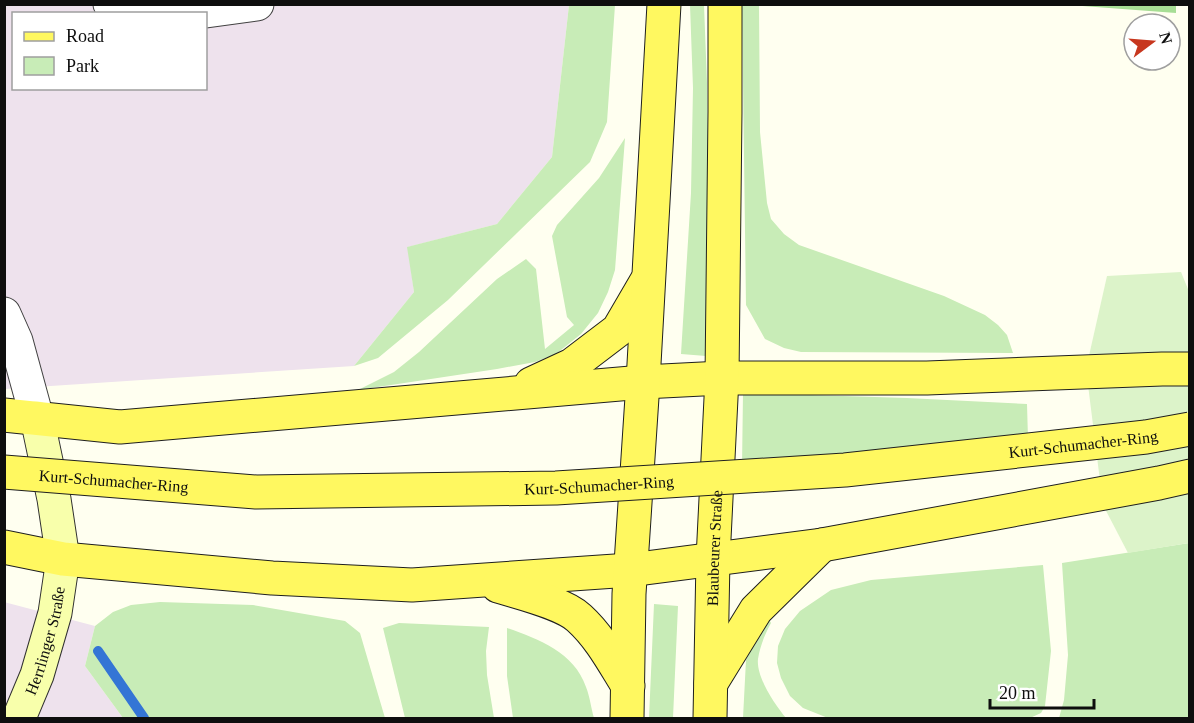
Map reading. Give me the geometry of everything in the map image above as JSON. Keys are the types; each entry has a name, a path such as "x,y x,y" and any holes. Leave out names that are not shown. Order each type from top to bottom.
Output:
{"main road":[{"path":"627,718 628,594 643,382 664,4"},
{"name":"Blaubeurer Straße","path":"710,718 713,559 722,378 725,4"},
{"path":"508,394 572,365 618,330 648,277"},
{"path":"4,416 120,427 643,382 722,378 927,378 1190,369"},
{"name":"Kurt-Schumacher-Ring","path":"4,472 256,492 556,488 845,470 1190,429"},
{"path":"4,547 63,559 284,578 412,585 630,570 822,546 1190,476"},
{"path":"711,683 756,610 822,546"},
{"path":"479,580 542,600 579,618 603,645 628,686"}],"street":[{"path":"111,4 206,11 257,4"},
{"path":"4,314 16,341 37,418"},
{"name":"Herrlinger Straße","path":"19,718 37,675 55,613 63,559 54,499 37,418"}],"shaded area":[{"path":"5,5 569,5 552,157 497,224 408,247 414,292 354,366 5,389"},
{"path":"4,602 95,626 85,666 123,718 5,718"}],"green space":[{"path":"569,5 615,5 607,122 590,162 448,300 378,358 354,366 414,292 407,247 497,224 552,157"},
{"path":"690,5 704,5 709,218 706,356 681,354 691,193 693,88"},
{"path":"742,5 759,5 760,132 767,203 771,219 784,234 799,245 944,296 985,315 1007,335 1013,353 801,352 784,348 765,339 746,305"},
{"path":"1069,5 1176,5 1176,12"},
{"path":"625,138 615,270 598,313 581,334 556,354 535,362 358,390 394,372 419,352 497,279 526,259 536,269 545,349 574,325 567,317 552,236 557,225 599,178"},
{"path":"1181,272 1190,294 1189,543 1128,553 1103,505 1086,369 1107,276"},
{"path":"743,393 1027,404 1028,439 742,467"},
{"path":"1189,543 1189,718 1059,718 1064,700 1068,655 1062,563"},
{"path":"1043,565 1051,651 1045,706 1041,713 1030,718 828,718 803,708 790,696 781,678 777,663 778,646 785,629 800,611 831,590 871,580"},
{"path":"160,602 253,605 345,621 360,633 385,718 123,718 85,666 95,626 113,612 131,605"},
{"path":"654,604 678,606 673,718 649,718"},
{"path":"767,616 771,623 760,649 758,666 767,690 786,718 743,718 746,660 753,641"},
{"path":"399,623 489,627 486,651 487,675 494,718 405,718 383,628"},
{"path":"507,628 554,648 573,665 586,687 594,718 513,718 507,676"}],"waterway":[{"path":"98,651 144,718"}]}
